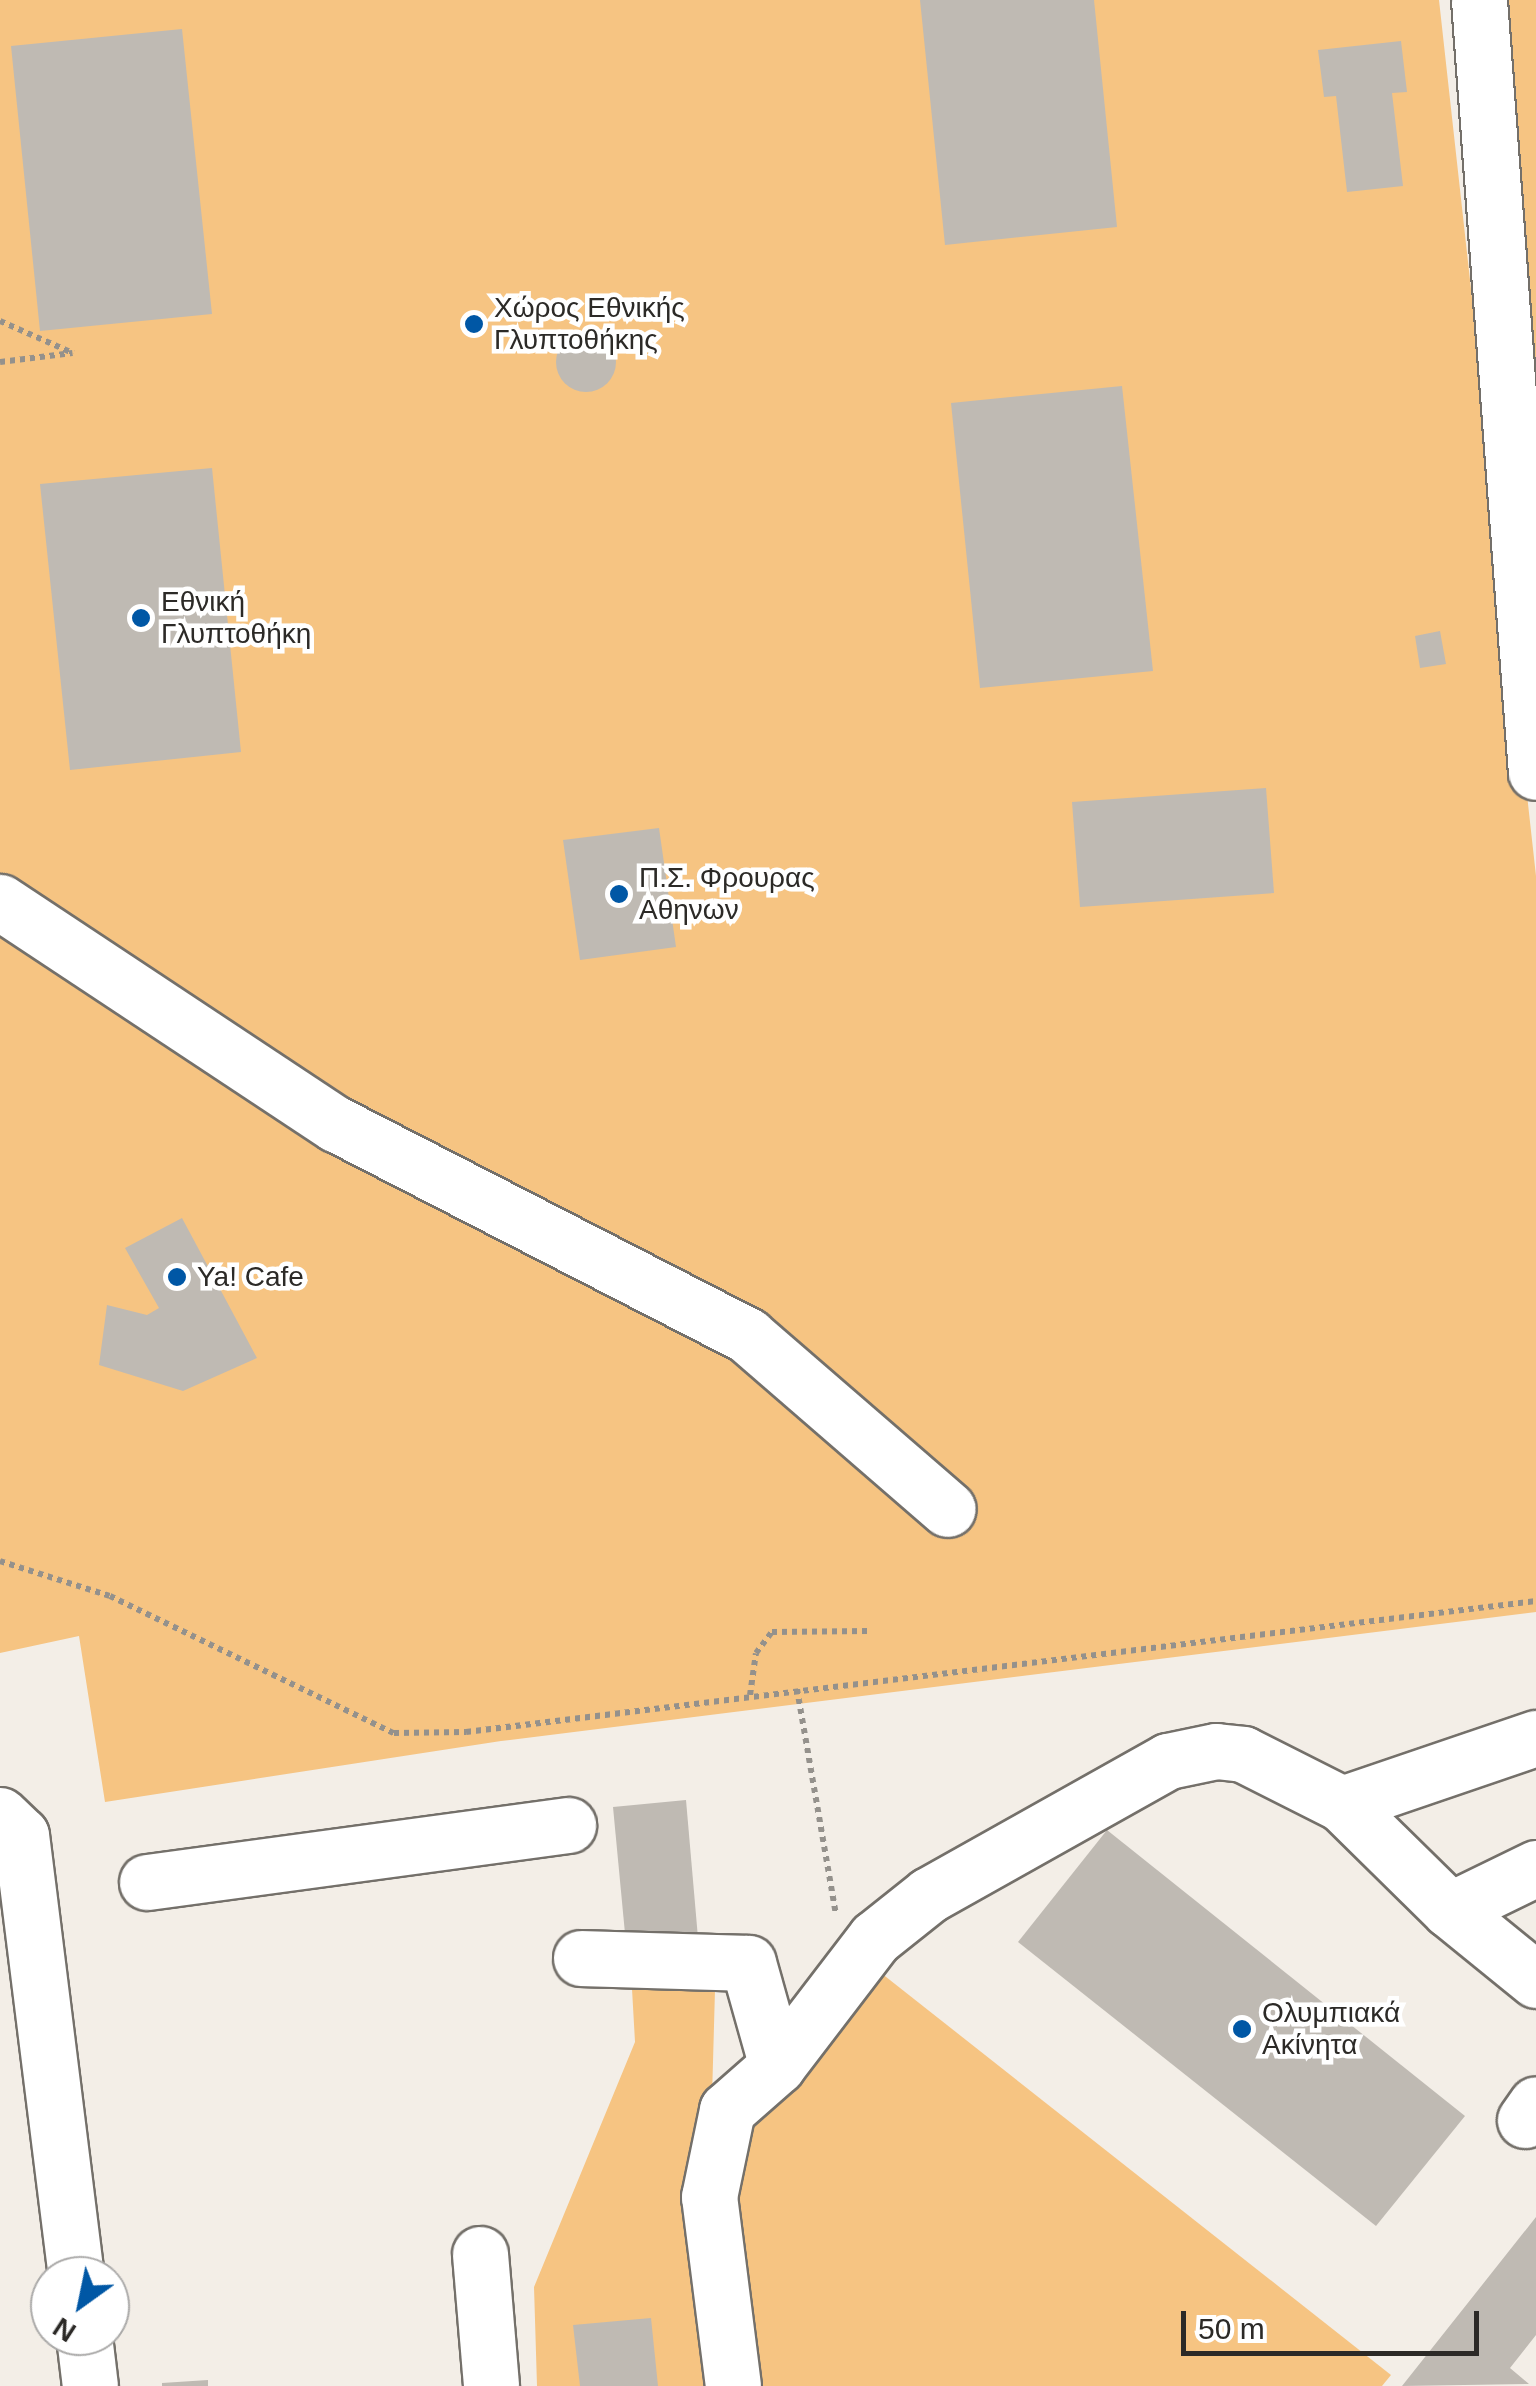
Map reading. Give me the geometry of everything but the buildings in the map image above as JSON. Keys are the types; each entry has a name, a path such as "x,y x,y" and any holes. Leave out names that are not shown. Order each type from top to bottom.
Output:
{"street":[{"path":"1479,0 1536,772"},
{"path":"0,902 336,1124 748,1336 948,1509"},
{"path":"1342,1804 1536,1738"},
{"path":"733,2386 709,2197 714,2145 727,2110 777,2066 846,1976 928,1895 1168,1761 1242,1754 1342,1804 1450,1910 1536,1980"},
{"path":"0,1815 21,1835 74,2256"},
{"path":"146,1882 568,1824"},
{"path":"1450,1910 1536,1868"},
{"path":"580,1958 748,1963 777,2066"},
{"path":"480,2254 491,2386"},
{"path":"86,2356 90,2386"}],"path":[{"path":"0,321 73,353 0,362"},
{"path":"0,1561 110,1596 394,1733 466,1732 1536,1601"},
{"path":"750,1695 756,1654 772,1632 868,1631"},
{"path":"797,1689 846,1976"}],"shaded area":[{"path":"0,0 1439,0 1536,876 1536,1612 501,1741 105,1802 79,1636 0,1653"},
{"path":"1501,0 1536,0 1536,392"},
{"path":"862,1958 1391,2375 1382,2386 740,2386 719,2150"},
{"path":"632,1989 715,1990 704,2386 537,2386 534,2287 635,2042"}],"place":[{"name":"Χώρος Εθνικής Γλυπτοθήκης","path":"474,324"},
{"name":"Εθνική Γλυπτοθήκη","path":"141,618"},
{"name":"Π.Σ. Φρουρας Αθηνων","path":"619,894"},
{"name":"Ya! Cafe","path":"177,1277"},
{"name":"Ολυμπιακά Ακίνητα","path":"1242,2029"}]}
